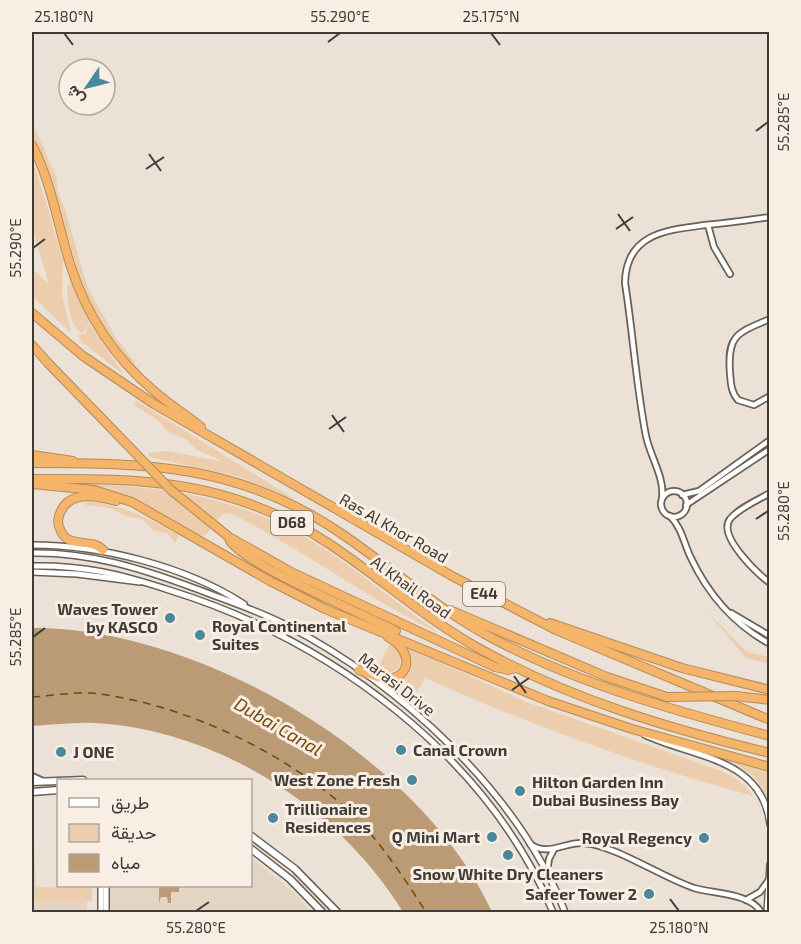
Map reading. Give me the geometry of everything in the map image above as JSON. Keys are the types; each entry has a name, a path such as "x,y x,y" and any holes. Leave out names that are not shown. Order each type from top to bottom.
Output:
{"highway":[{"path":"32,145 45,176 78,285 101,332 138,377 213,438"},
{"name":"Ras Al Khor Road","path":"32,313 104,371 163,410 416,556 541,623 770,720"},
{"path":"32,347 172,491 229,537 395,631 403,639"},
{"path":"32,455 64,458 77,463"},
{"name":"Al Khail Road","path":"32,463 152,465 223,478 291,504 352,542 438,605 500,642 568,672 657,704 770,736"},
{"name":"Al Khail Road","path":"32,479 159,481 212,492 266,510 316,536 446,629 516,668 612,707 697,734 770,753"},
{"path":"32,484 108,494 150,510 298,596 530,694 632,729 770,767"},
{"path":"103,550 99,546 70,541 62,534 58,525 60,514 73,498 89,496 118,501 183,530"},
{"path":"328,593 499,669 516,668"},
{"path":"438,605 607,677 667,697 736,696 770,700"},
{"path":"349,618 396,641 406,654 404,669 393,679 381,680 359,670"},
{"path":"541,623 558,625 697,672 770,690"}],"main road":[{"path":"32,782 57,781"},
{"path":"32,792 57,790"},
{"path":"252,836 290,865 338,912"},
{"path":"252,850 290,879 322,912"},
{"path":"324,898 333,912"}],"street":[{"path":"770,217 664,231 650,237 634,252 626,271 625,283 645,433 663,485 662,509 681,532 700,576 747,630 770,644"},
{"path":"708,225 714,247 730,274"},
{"path":"770,319 738,333 731,344 729,357 732,391 738,400 754,405 770,396"},
{"path":"663,485 682,495 697,492 770,440"},
{"path":"681,532 681,514 686,506 768,450 762,445"},
{"path":"662,498 674,491"},
{"path":"770,493 732,518 727,527 730,537 743,556 770,584"},
{"path":"682,495 686,506"},
{"path":"670,516 681,514"},
{"path":"32,545 103,550 155,564 219,590 253,610"},
{"name":"Marasi Drive","path":"32,553 82,555 120,563 253,610 293,629 359,670 415,714 460,756 487,787 527,841 549,877 565,912"},
{"name":"Marasi Drive","path":"32,566 115,573 227,610 309,651 363,686 440,754 484,797 519,851 554,912"},
{"path":"32,572 148,584 146,590"},
{"path":"730,613 770,636"},
{"path":"747,630 751,624"},
{"path":"632,729 747,776 763,796 770,824"},
{"path":"32,776 43,781"},
{"path":"527,841 539,849 554,849 572,844 596,845 678,882 746,900 755,904 761,912"},
{"path":"549,877 548,862 554,849"},
{"path":"767,912 770,865"},
{"path":"746,900 760,892 769,879"},
{"path":"100,887 101,912"},
{"path":"106,887 106,912"}],"shaded area":[{"path":"252,858 292,891 311,912 110,912 110,887 252,887"},
{"path":"87,901 87,912 32,912 32,902"}],"green space":[{"path":"32,122 56,176 58,193 65,209 87,286 116,338 135,362 134,368 105,329 83,288 48,175 32,137"},
{"path":"32,157 63,259 62,294 71,333 32,296 32,268 49,285 32,227"},
{"path":"68,272 90,325 124,375 81,341 78,335 85,334 88,325 82,333 74,325 68,298 67,286 70,284"},
{"path":"137,401 296,500 240,477 149,457 149,453 168,451 224,462 197,450 186,439 170,433 155,418 134,405"},
{"path":"75,484 175,492 238,507 268,519 299,533 328,551 439,633 386,605 283,542 230,513 221,515 207,534 200,536 135,499"},
{"path":"85,502 123,509 179,535 175,543 167,533 154,531 142,519 125,516 111,508 85,505"},
{"path":"707,612 747,652 769,657 769,664 743,657 743,654"},
{"path":"391,641 402,655 399,667 388,675 375,674"},
{"path":"402,644 524,701 721,771 739,781 753,796 587,743 425,678 410,704 381,682 403,675"},
{"path":"732,762 769,772 769,801 755,777"},
{"path":"32,843 34,843 36,887 92,888 92,901 32,902"}],"water":[{"name":"Dubai Canal","path":"32,628 97,634 165,650 233,677 298,712 360,754 414,802 459,855 492,912 403,912 376,874 345,840 310,808 272,781 230,758 186,741 141,729 95,723 32,726"},
{"path":"159,887 179,887 179,892 171,892 171,903 168,903 167,897 161,897 159,903"}],"ferry route":[{"path":"32,697 91,693 125,698 194,718 262,750 323,789 349,811 381,846 426,912"}],"place":[{"name":"Waves Tower by KASCO","path":"170,618"},
{"name":"Royal Continental Suites","path":"200,635"},
{"name":"Canal Crown","path":"401,750"},
{"name":"J ONE","path":"61,752"},
{"name":"West Zone Fresh","path":"412,780"},
{"name":"Hilton Garden Inn Dubai Business Bay","path":"520,791"},
{"name":"Trillionaire Residences","path":"273,818"},
{"name":"Q Mini Mart","path":"492,837"},
{"name":"Royal Regency","path":"704,838"},
{"name":"Snow White Dry Cleaners","path":"508,855"},
{"name":"Safeer Tower 2","path":"649,894"}]}
